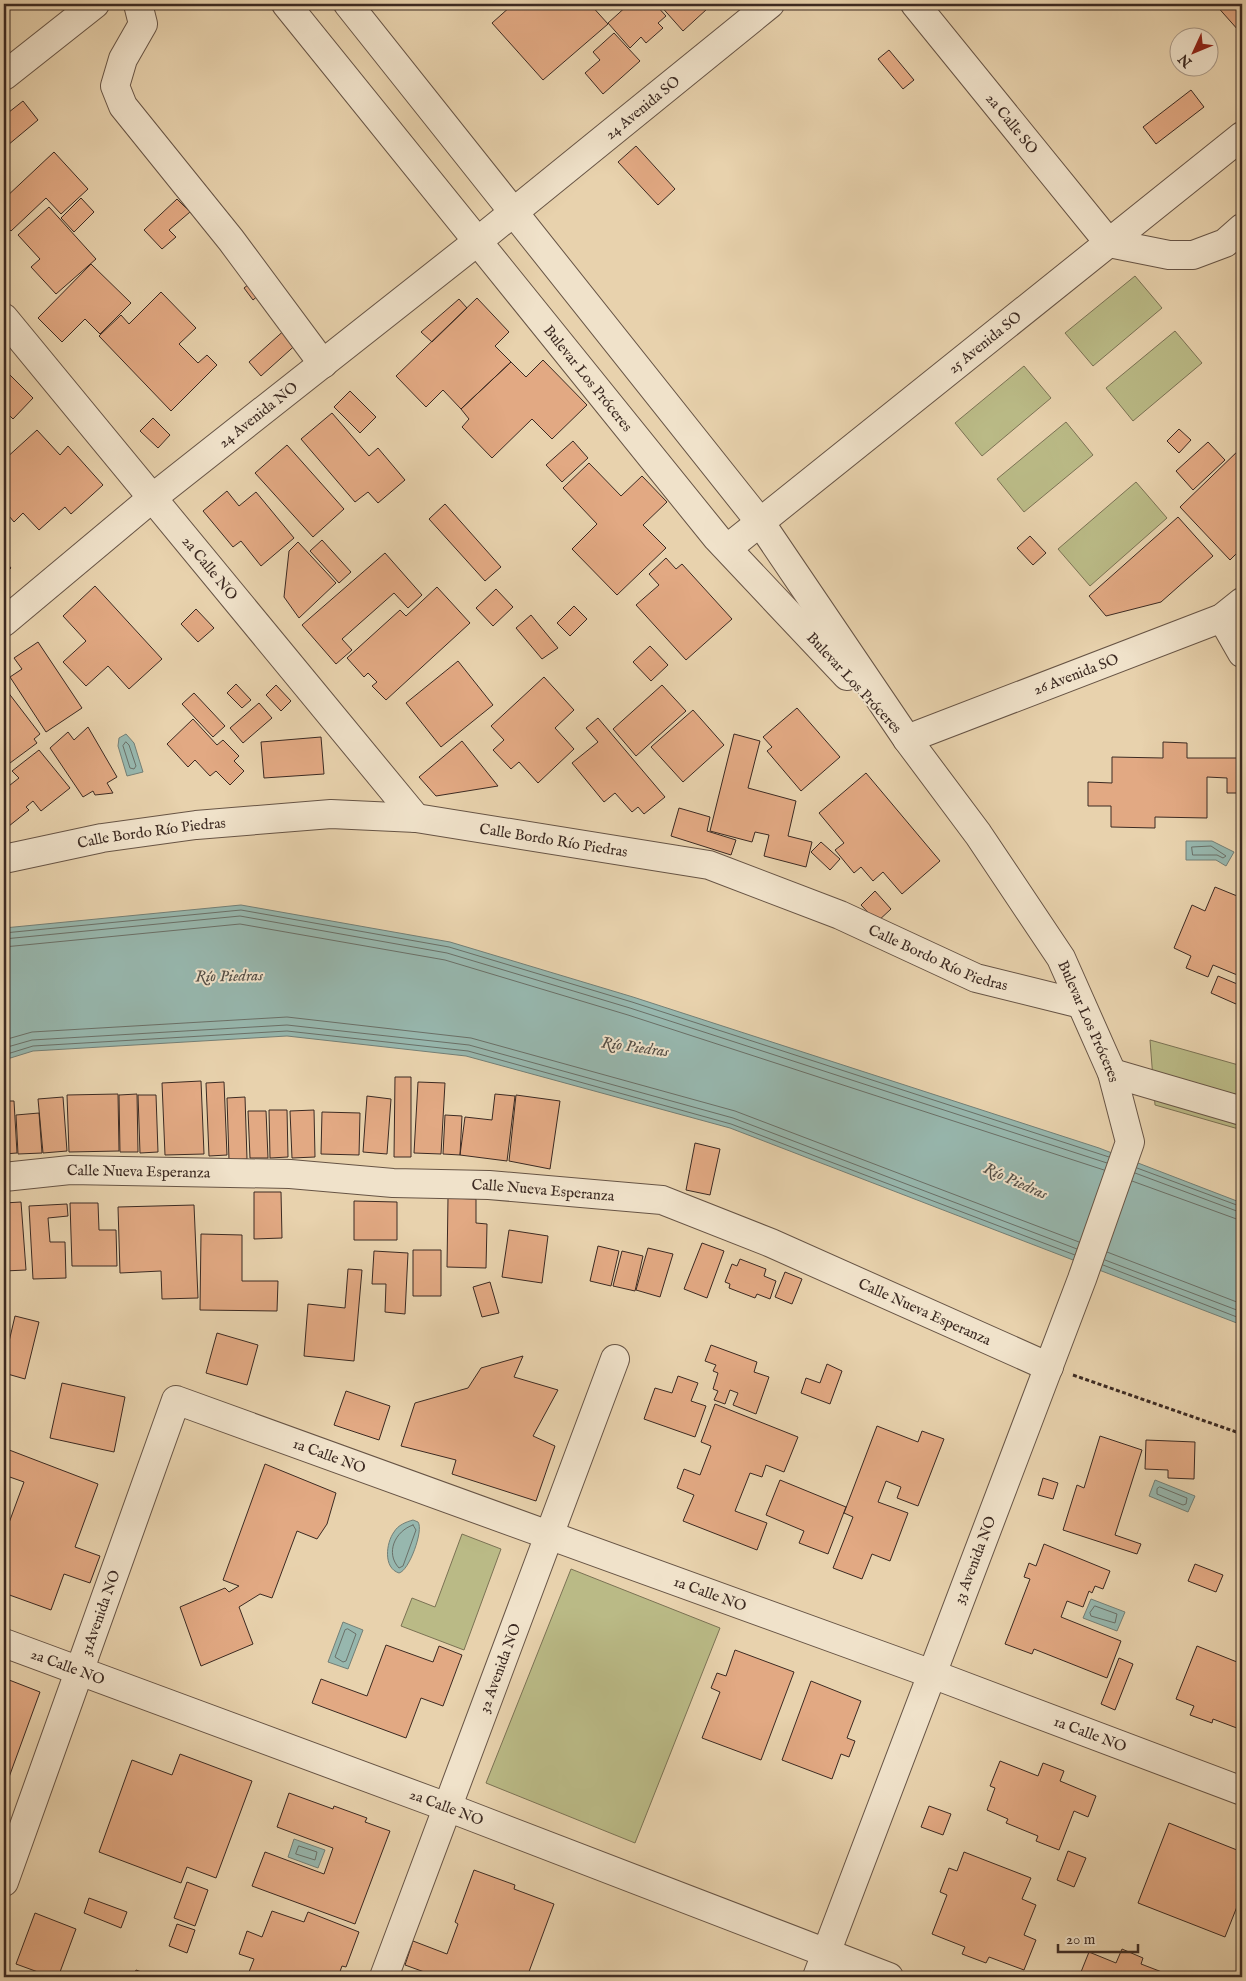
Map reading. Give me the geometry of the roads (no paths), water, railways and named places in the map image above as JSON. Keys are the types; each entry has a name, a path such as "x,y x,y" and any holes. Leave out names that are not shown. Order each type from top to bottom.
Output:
{"street":[{"path":"4,76 95,4"},
{"path":"138,4 143,24 124,59 115,86 124,106 231,240 323,364"},
{"name":"Bulevar Los Próceres","path":"286,4 728,548 907,739"},
{"name":"Bulevar Los Próceres","path":"348,4 760,522 907,739 978,834 1060,958 1112,1073 1130,1142"},
{"name":"24 Avenida SO","path":"513,211 770,4"},
{"name":"2a Calle SO","path":"915,4 1109,243"},
{"name":"25 Avenida SO","path":"728,548 1242,136"},
{"name":"24 Avenida NO","path":"4,622 151,499 478,241 513,211"},
{"path":"1109,243 1168,255 1193,255 1225,243 1242,228"},
{"name":"2a Calle NO","path":"4,318 151,499 416,818"},
{"path":"1232,610 1242,653"},
{"name":"26 Avenida SO","path":"907,739 1232,610"},
{"name":"Calle Bordo Río Piedras","path":"4,859 102,838 196,825 331,814 416,818 709,865 840,915 976,978 1081,1004"},
{"path":"1112,1073 1242,1111"},
{"name":"33 Avenida NO","path":"822,1965 1049,1367 1130,1142"},
{"name":"Calle Nueva Esperanza","path":"4,1177 70,1170 290,1174 393,1183 489,1185 662,1200 771,1243 1049,1367"},
{"name":"32 Avenida NO","path":"384,1977 615,1359"},
{"name":"1a Calle NO","path":"176,1400 932,1674 1242,1791"},
{"name":"31Avenida NO","path":"4,1882 176,1400"},
{"name":"2a Calle NO","path":"4,1643 448,1807 822,1965 889,1977"}],"water":[{"path":"126,734 134,743 143,772 127,776 118,746 119,738"},
{"path":"1186,841 1212,841 1234,852 1226,866 1216,860 1186,860"},
{"name":"Río Piedras","path":"241,905 450,942 633,997 1099,1148 1242,1203 1242,1325 730,1128 466,1056 287,1036 33,1051 4,1060 4,928"},
{"path":"1155,1480 1195,1496 1188,1512 1149,1496"},
{"path":"413,1520 418,1522 419,1526 417,1541 411,1558 403,1571 399,1573 390,1566 388,1561 389,1542 398,1527"},
{"path":"1091,1599 1125,1612 1117,1631 1083,1618"},
{"path":"343,1622 363,1630 348,1669 328,1662"},
{"path":"294,1839 325,1850 318,1868 288,1857"}]}
